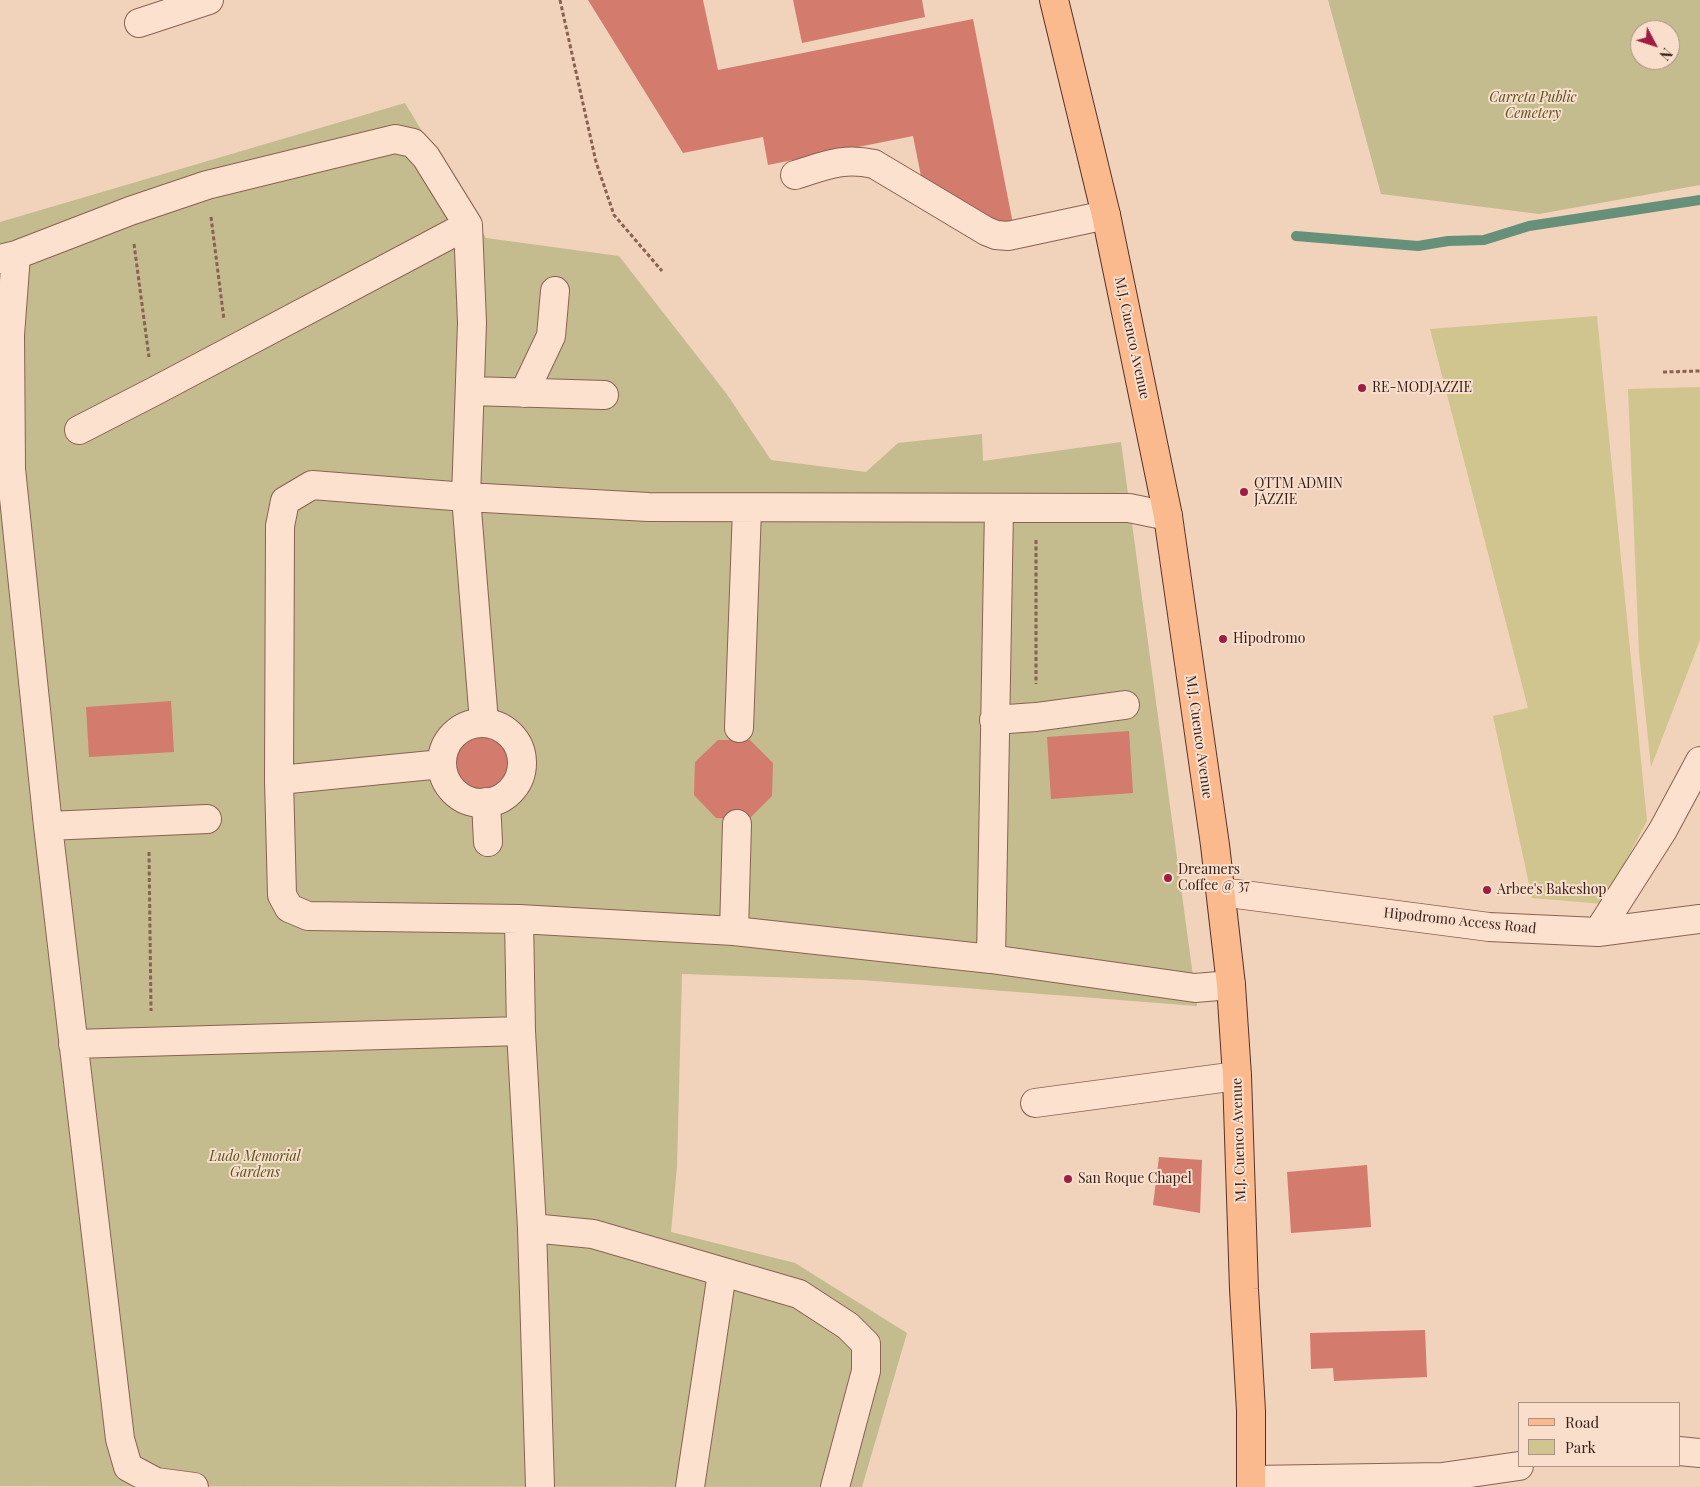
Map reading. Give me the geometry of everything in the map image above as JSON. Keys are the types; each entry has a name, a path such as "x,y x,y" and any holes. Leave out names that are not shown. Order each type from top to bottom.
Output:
{"main road":[{"name":"M.J. Cuenco Avenue","path":"1054,0 1106,214 1168,516 1221,892 1231,985 1237,1076 1244,1289 1251,1411 1252,1484"}],"street":[{"path":"139,23 209,0"},
{"path":"194,1487 156,1482 128,1466 120,1438 48,826 11,469 5,335 8,257 130,211 206,186 395,139 413,143 426,157 468,225 472,323 466,497 484,722"},
{"path":"795,175 840,161 857,160 874,164 986,231 996,235 1008,236 1106,214"},
{"path":"78,430 228,353 468,225"},
{"path":"524,393 551,336 555,291"},
{"path":"471,391 604,396"},
{"path":"1168,516 1130,508 648,508 312,485 285,500 280,526 279,780 282,895 289,908 308,916 519,919 734,931 990,959 1195,988 1231,985"},
{"path":"990,959 998,508"},
{"path":"739,728 747,509"},
{"path":"994,720 1125,706"},
{"path":"484,722 496,725 508,732 516,743 521,755 521,768 517,780 510,791 499,799 473,802 461,797 451,788 444,776 442,764 444,751 450,739 459,730 471,724 484,722"},
{"path":"1598,932 1663,830 1700,761"},
{"path":"279,780 442,764"},
{"path":"486,802 488,842"},
{"path":"48,826 207,819"},
{"path":"734,931 737,824"},
{"name":"Hipodromo Access Road","path":"1221,892 1489,927 1598,932 1700,919"},
{"path":"519,919 521,1031 532,1228 540,1487"},
{"path":"73,1044 521,1031"},
{"path":"1035,1103 1237,1076"},
{"path":"532,1228 593,1234 799,1294 848,1326 866,1344 866,1371 835,1487"},
{"path":"690,1487 722,1273"},
{"path":"1680,1451 1700,1453"},
{"path":"1252,1484 1442,1477 1518,1466"}],"path":[{"path":"560,0 596,162 614,214 662,271"},
{"path":"206,186 228,353"},
{"path":"130,211 153,392"},
{"path":"1663,372 1700,371"},
{"path":"1036,508 1036,717"},
{"path":"148,822 152,1042"}],"green space":[{"name":"Carreta Public Cemetery","path":"1328,0 1700,0 1700,185 1539,214 1381,194"},
{"name":"Ludo Memorial Gardens","path":"405,103 486,238 619,256 726,393 771,460 866,472 898,443 982,434 983,461 1121,442 1197,1006 862,980 682,974 677,1167 671,1232 795,1263 907,1333 862,1487 0,1486 0,222"},
{"path":"1597,316 1647,821 1603,904 1532,898 1493,716 1528,708 1430,329"},
{"path":"1700,387 1700,640 1651,767 1639,653 1628,389"}],"building":[{"path":"588,0 703,0 718,70 973,19 1013,224 992,229 923,186 913,136 768,165 763,137 683,153"},
{"path":"793,0 922,0 925,17 802,43"},
{"path":"171,701 174,752 89,757 86,707"},
{"path":"1129,731 1133,793 1051,799 1047,737"},
{"path":"493,732 511,749 513,774 496,793 471,794 452,778 451,752 467,733"},
{"path":"718,740 750,740 773,763 772,796 749,819 716,818 694,795 695,762"},
{"path":"1159,1157 1202,1160 1200,1213 1153,1205"},
{"path":"1367,1165 1371,1227 1291,1233 1287,1172"},
{"path":"1425,1330 1427,1377 1334,1381 1333,1368 1311,1369 1310,1333"}],"waterway":[{"path":"1296,236 1418,246 1448,241 1484,240 1529,226 1700,200"}],"place":[{"name":"RE-MODJAZZIE","path":"1362,388"},
{"name":"QTTM ADMIN JAZZIE","path":"1244,492"},
{"name":"Hipodromo","path":"1223,639"},
{"name":"Dreamers Coffee @ 37","path":"1168,878"},
{"name":"Arbee's Bakeshop","path":"1487,890"},
{"name":"San Roque Chapel","path":"1068,1179"}]}
